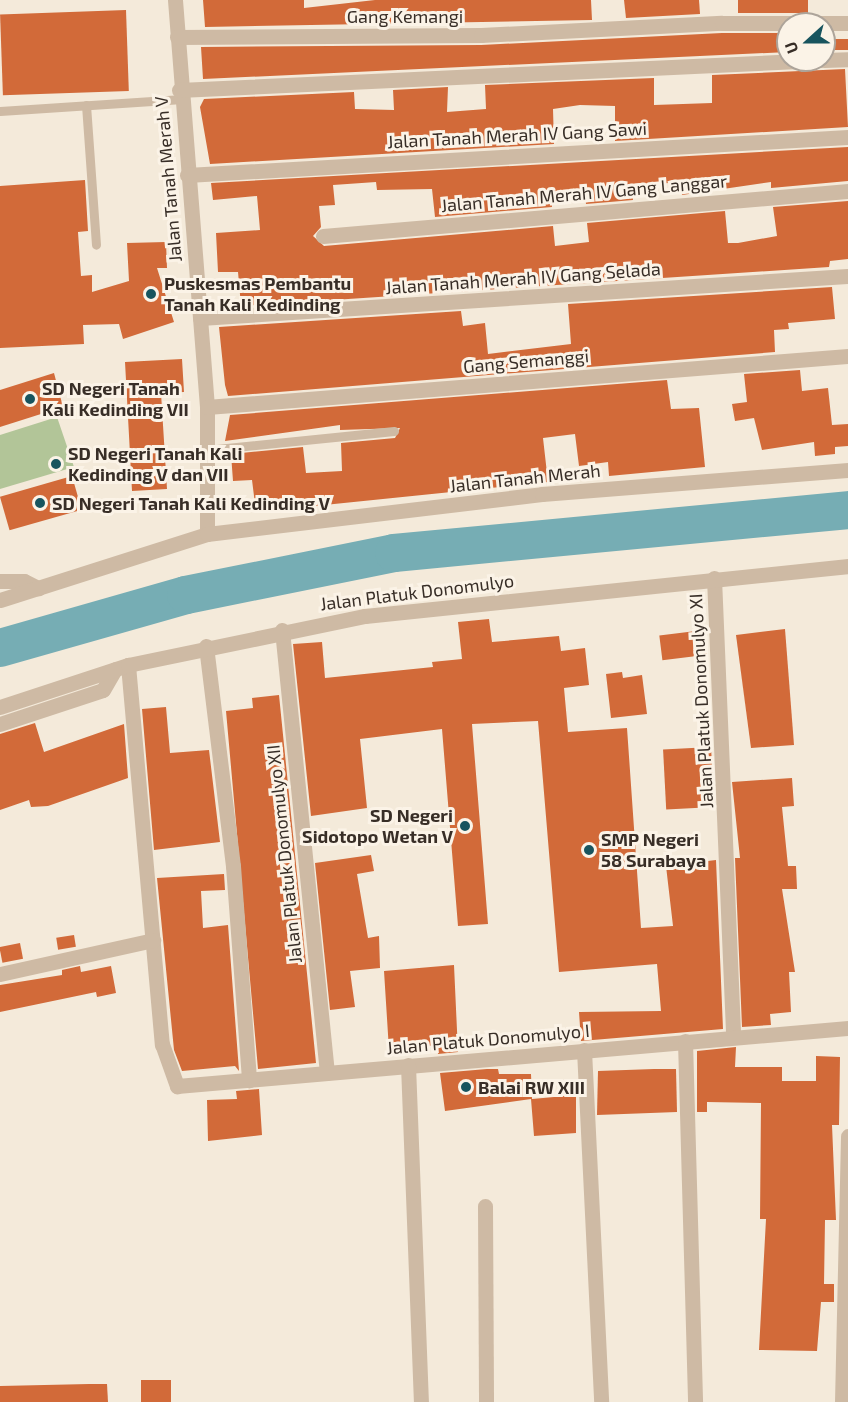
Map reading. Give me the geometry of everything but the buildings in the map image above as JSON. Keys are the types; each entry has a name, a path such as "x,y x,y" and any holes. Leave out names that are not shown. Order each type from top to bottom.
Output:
{"street":[{"name":"Jalan Tanah Merah V","path":"175,0 179,94 207,406 207,534"},
{"name":"Gang Kemangi","path":"177,37 481,35 722,23 848,23"},
{"path":"179,94 776,62"},
{"name":"Jalan Tanah Merah IV Gang Sawi","path":"187,175 848,137"},
{"name":"Jalan Tanah Merah IV Gang Langgar","path":"323,236 848,191"},
{"name":"Jalan Tanah Merah IV Gang Selada","path":"200,318 848,276"},
{"name":"Gang Semanggi","path":"207,406 848,356"},
{"name":"Jalan Tanah Merah","path":"0,600 207,534 542,494 848,470"},
{"name":"Jalan Platuk Donomulyo","path":"0,707 122,667 282,630 714,578 848,566"},
{"name":"Jalan Platuk Donomulyo XI","path":"714,578 732,1037"},
{"path":"0,581 24,580 38,588"},
{"name":"Jalan Platuk Donomulyo XII","path":"282,630 327,1073"},
{"path":"206,646 232,866 249,1080"},
{"path":"0,724 104,690 122,667"},
{"path":"0,974 153,940 122,667"},
{"name":"Jalan Platuk Donomulyo I","path":"153,940 162,1044 177,1086 848,1028"},
{"path":"685,1041 695,1402"},
{"path":"584,1050 601,1402"},
{"path":"408,1065 421,1402"},
{"path":"842,1402 848,1136"},
{"path":"485,1206 486,1402"}],"lane":[{"path":"0,111 86,105 179,94"},
{"path":"86,105 96,245"},
{"path":"207,450 394,431"}],"green space":[{"path":"57,417 74,467 0,489 0,435"}],"waterway":[{"path":"0,648 186,595 394,553 848,510"}],"place":[{"name":"Puskesmas Pembantu Tanah Kali Kedinding","path":"151,294"},
{"name":"SD Negeri Tanah Kali Kedinding VII","path":"30,399"},
{"name":"SD Negeri Tanah Kali Kedinding V dan VII","path":"56,464"},
{"name":"SD Negeri Tanah Kali Kedinding V","path":"40,503"},
{"name":"SD Negeri Sidotopo Wetan V","path":"465,826"},
{"name":"SMP Negeri 58 Surabaya","path":"589,850"},
{"name":"Balai RW XIII","path":"466,1087"}]}
